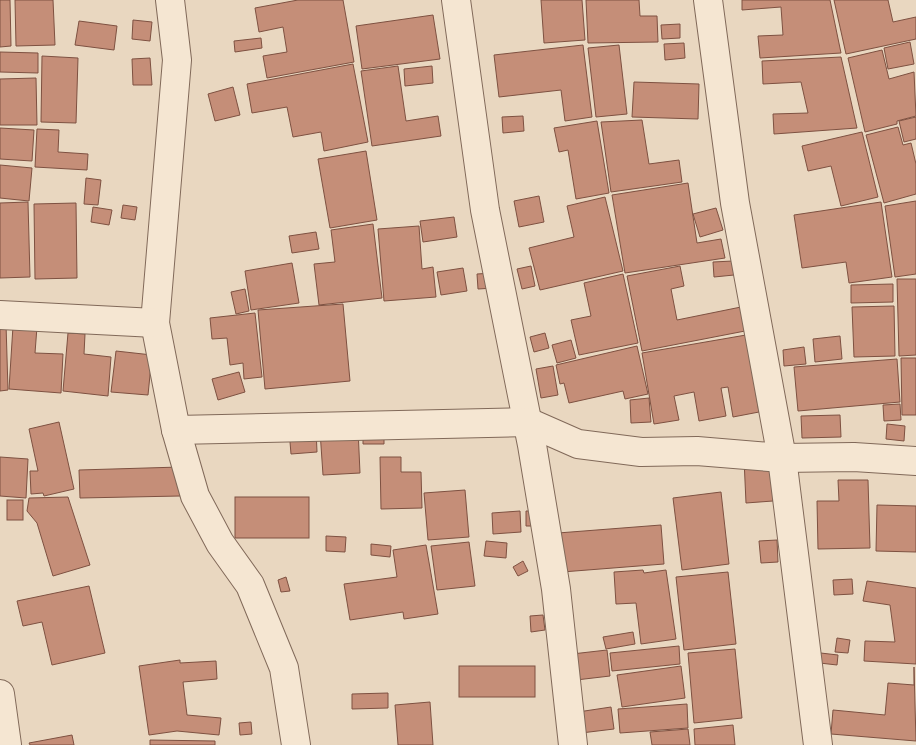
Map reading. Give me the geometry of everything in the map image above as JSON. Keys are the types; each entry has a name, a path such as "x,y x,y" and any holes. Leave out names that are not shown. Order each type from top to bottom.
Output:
{"street":[{"path":"170,0 177,60 156,323 176,430 195,496 220,543 250,585 284,668 296,745"},
{"path":"456,0 485,210 528,422 556,589 573,745"},
{"path":"708,0 735,203 782,458 818,745"},
{"path":"0,315 156,323"},
{"path":"176,430 528,422 578,444 641,452 698,451 782,458 854,458 916,461"},
{"path":"0,694 7,745"}],"building":[{"path":"0,0 10,0 11,46 0,47"},
{"path":"15,0 53,0 55,45 16,46"},
{"path":"298,0 343,0 354,62 267,78 263,56 287,52 283,27 259,32 255,8"},
{"path":"541,0 582,0 585,40 544,43"},
{"path":"586,0 639,0 640,16 657,16 658,42 588,43"},
{"path":"742,0 830,0 841,53 760,58 758,36 783,35 781,7 742,10"},
{"path":"834,0 888,0 893,22 916,17 916,39 846,54"},
{"path":"433,15 440,59 362,69 356,26"},
{"path":"133,20 152,22 150,41 132,39"},
{"path":"79,21 117,26 114,50 75,45"},
{"path":"680,24 680,38 662,39 661,25"},
{"path":"261,38 262,48 235,52 234,41"},
{"path":"910,42 914,64 888,69 884,48"},
{"path":"684,43 685,58 665,60 664,44"},
{"path":"583,45 592,117 565,121 561,90 499,97 494,55"},
{"path":"619,45 627,114 596,117 588,48"},
{"path":"882,50 889,79 914,72 916,116 897,121 897,124 865,132 848,58"},
{"path":"0,52 38,53 38,73 0,72"},
{"path":"42,56 78,58 76,123 41,122"},
{"path":"841,57 857,128 774,134 773,114 808,113 801,82 763,84 762,61"},
{"path":"150,58 152,85 133,85 132,59"},
{"path":"353,64 368,142 324,151 321,132 293,137 287,107 252,113 247,84"},
{"path":"398,66 406,121 438,116 441,136 372,146 361,71"},
{"path":"432,66 433,83 405,86 404,69"},
{"path":"36,78 37,125 0,125 0,79"},
{"path":"634,82 699,84 698,119 632,117"},
{"path":"233,87 240,115 215,121 208,94"},
{"path":"523,116 524,131 503,133 502,117"},
{"path":"916,117 916,139 904,142 899,121"},
{"path":"642,120 649,164 679,160 682,182 611,192 601,122"},
{"path":"597,121 609,193 576,199 568,150 559,152 554,128"},
{"path":"898,127 903,145 911,143 916,164 916,194 884,203 866,135"},
{"path":"0,128 34,130 32,161 0,159"},
{"path":"37,129 59,130 58,152 88,154 87,170 35,167"},
{"path":"862,132 878,197 841,206 831,166 808,171 802,146"},
{"path":"366,151 377,220 330,228 318,159"},
{"path":"0,165 32,168 29,201 0,198"},
{"path":"86,178 101,180 98,205 84,204"},
{"path":"688,183 697,243 721,239 725,258 625,273 612,195"},
{"path":"539,196 544,222 519,227 514,201"},
{"path":"605,197 623,271 540,290 529,248 574,237 567,206"},
{"path":"916,201 916,274 895,277 885,206"},
{"path":"28,202 30,277 0,278 0,203"},
{"path":"881,202 892,277 849,283 846,262 802,268 794,215"},
{"path":"76,203 77,278 35,279 34,204"},
{"path":"123,205 137,207 135,220 121,218"},
{"path":"93,207 112,210 109,225 91,222"},
{"path":"716,208 723,230 700,237 693,214"},
{"path":"454,217 457,237 423,242 420,221"},
{"path":"373,224 382,298 319,305 314,264 335,262 331,230"},
{"path":"419,226 422,269 433,267 436,297 384,301 378,229"},
{"path":"316,232 319,249 292,253 289,236"},
{"path":"733,261 734,275 714,277 713,262"},
{"path":"292,263 299,303 251,310 245,271"},
{"path":"531,266 535,286 522,289 517,269"},
{"path":"680,266 684,286 671,289 677,320 741,307 745,331 642,351 627,276"},
{"path":"463,268 467,291 441,295 437,272"},
{"path":"493,273 494,288 478,289 477,274"},
{"path":"623,274 638,343 579,355 571,320 591,316 584,283"},
{"path":"897,279 916,279 916,355 899,356"},
{"path":"893,284 893,302 851,303 851,285"},
{"path":"245,289 249,311 236,314 231,292"},
{"path":"343,304 350,381 265,389 258,310"},
{"path":"894,306 895,356 854,357 852,307"},
{"path":"255,313 262,377 244,379 243,363 230,365 227,338 212,339 210,318"},
{"path":"0,324 6,324 8,390 0,391"},
{"path":"13,326 37,327 35,353 63,354 61,393 9,389"},
{"path":"68,333 85,334 84,354 111,357 108,396 63,391"},
{"path":"545,333 549,348 534,352 530,337"},
{"path":"746,335 759,412 733,417 728,387 721,388 726,416 699,421 694,392 674,396 679,420 654,424 642,353"},
{"path":"840,336 842,359 815,362 813,339"},
{"path":"571,340 576,358 557,363 552,345"},
{"path":"637,346 648,394 625,399 623,391 569,403 564,383 560,384 556,365"},
{"path":"804,347 806,364 784,366 783,350"},
{"path":"116,351 152,355 148,395 111,392"},
{"path":"901,358 916,358 916,415 902,415"},
{"path":"897,359 900,402 798,411 794,367"},
{"path":"553,366 558,395 541,398 536,369"},
{"path":"239,372 245,392 218,400 212,379"},
{"path":"649,398 651,422 631,423 630,400"},
{"path":"900,404 901,420 884,421 883,405"},
{"path":"840,415 841,437 802,438 801,416"},
{"path":"59,422 74,489 44,496 43,493 31,494 30,471 38,471 29,429"},
{"path":"887,424 905,426 904,441 886,439"},
{"path":"316,429 317,452 291,454 289,430"},
{"path":"358,429 360,473 323,475 320,431"},
{"path":"384,429 384,444 363,444 363,430"},
{"path":"0,457 28,459 26,498 0,496"},
{"path":"380,457 401,457 401,472 421,472 422,508 381,509"},
{"path":"770,458 773,501 746,503 744,459"},
{"path":"180,467 180,496 80,498 79,470"},
{"path":"838,480 868,480 870,548 818,549 817,501 839,501"},
{"path":"465,490 469,537 428,540 424,493"},
{"path":"721,492 729,564 682,570 673,498"},
{"path":"68,497 90,565 53,576 37,523 27,511 29,498"},
{"path":"235,497 309,497 309,538 235,538"},
{"path":"7,500 23,500 23,520 7,520"},
{"path":"877,505 916,506 916,552 876,551"},
{"path":"520,511 521,532 493,534 492,513"},
{"path":"526,511 538,511 539,526 526,526"},
{"path":"661,525 664,564 562,572 558,533"},
{"path":"326,536 346,537 345,552 326,551"},
{"path":"777,540 778,562 761,563 759,541"},
{"path":"486,541 507,543 506,558 484,556"},
{"path":"469,542 475,586 437,590 431,546"},
{"path":"371,544 391,546 390,557 371,555"},
{"path":"426,545 438,614 404,619 403,612 350,620 344,584 397,577 393,550"},
{"path":"523,561 528,571 518,576 513,567"},
{"path":"643,570 644,573 666,570 676,639 641,644 636,603 616,604 614,572"},
{"path":"728,572 736,644 684,650 676,577"},
{"path":"286,577 290,591 281,592 278,580"},
{"path":"852,579 853,594 834,595 833,580"},
{"path":"867,581 916,588 916,664 864,661 865,641 895,642 890,605 863,601"},
{"path":"89,586 105,653 52,665 42,622 23,626 17,601"},
{"path":"543,615 545,630 531,632 530,616"},
{"path":"633,632 635,644 606,649 603,637"},
{"path":"837,638 850,640 848,653 835,652"},
{"path":"679,646 680,664 612,671 610,653"},
{"path":"735,649 742,718 694,723 688,653"},
{"path":"607,650 610,676 576,680 572,654"},
{"path":"812,652 838,655 837,665 811,662"},
{"path":"180,660 180,663 216,661 217,679 183,682 187,715 221,718 219,735 177,731 149,735 139,666"},
{"path":"459,666 535,666 535,697 459,697"},
{"path":"681,666 685,698 622,707 617,675"},
{"path":"914,667 916,741 831,734 833,710 885,715 888,683 914,685"},
{"path":"388,693 388,708 352,709 352,694"},
{"path":"430,702 433,745 398,745 395,705"},
{"path":"687,704 688,728 620,733 618,709"},
{"path":"611,707 614,729 581,733 578,712"},
{"path":"251,722 252,734 240,735 239,723"},
{"path":"733,725 735,745 695,745 694,729"},
{"path":"688,729 690,745 652,745 650,732"},
{"path":"72,735 74,745 30,745 29,743"},
{"path":"150,740 215,741 215,745 150,745"}]}
